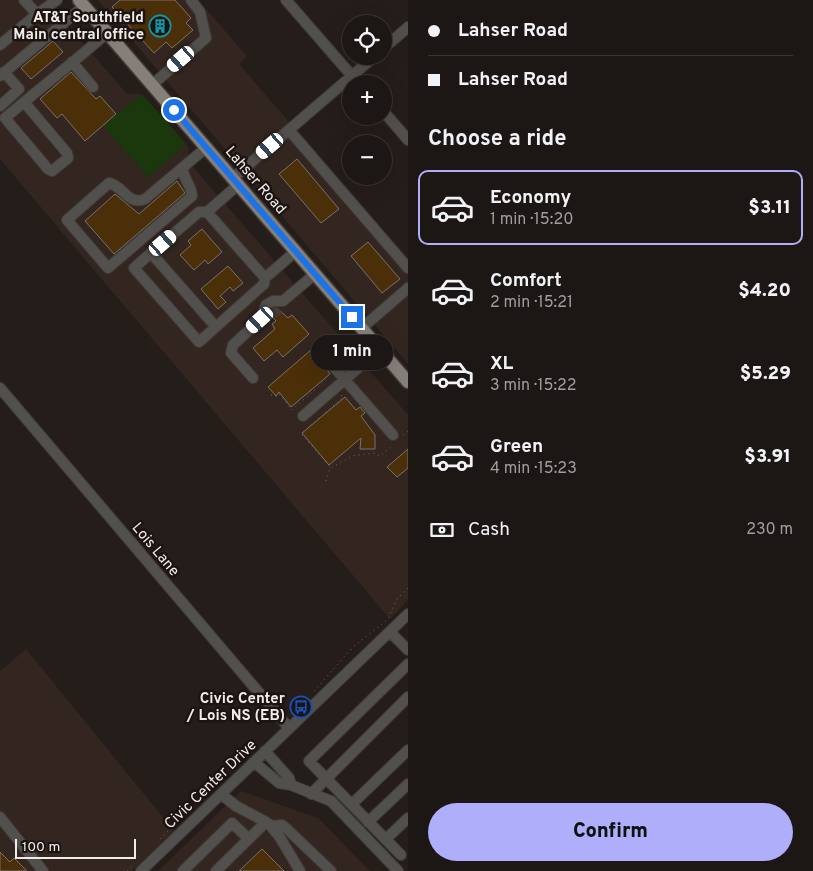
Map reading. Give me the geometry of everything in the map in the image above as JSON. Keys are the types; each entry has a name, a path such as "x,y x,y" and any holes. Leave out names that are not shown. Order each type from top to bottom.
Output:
{"main road":[{"name":"Lahser Road","path":"81,3 408,382"}],"street":[{"path":"24,0 37,14"},
{"path":"0,45 57,0"},
{"path":"152,84 206,38 200,12 191,0"},
{"path":"286,0 352,75"},
{"path":"0,106 19,89 2,74 81,3"},
{"path":"392,41 408,27"},
{"path":"24,102 67,153 68,158 52,171 48,169 5,118 24,102 72,62 107,33"},
{"path":"72,62 93,87"},
{"path":"360,75 368,65"},
{"path":"296,252 265,278 264,284 199,342 134,268 199,212 207,212 236,182 267,143 289,130 342,90"},
{"path":"392,121 408,140"},
{"path":"289,130 408,268"},
{"path":"183,167 183,177 192,191 192,196 108,268 67,220 109,184 115,185 130,199 142,200 206,147"},
{"path":"207,212 265,278"},
{"path":"151,253 216,327"},
{"path":"254,378 231,353 233,345 315,274"},
{"path":"362,328 408,288"},
{"path":"260,320 266,305 273,301 278,308"},
{"path":"303,416 380,349"},
{"path":"319,350 396,438"},
{"name":"Lois Lane","path":"0,388 289,728"},
{"name":"Civic Center Drive","path":"138,867 221,794 408,614"},
{"path":"390,632 408,650"},
{"path":"254,762 272,779 330,801 395,868 405,852 386,839 368,822 309,761 408,664"},
{"path":"311,794 325,777 408,698"},
{"path":"352,804 408,750"},
{"path":"265,751 289,778 291,785"},
{"path":"368,822 408,784"},
{"path":"221,794 236,806 269,824 282,825 287,828 331,871"},
{"path":"0,817 43,871"},
{"path":"386,839 408,818"},
{"path":"183,871 232,823 248,840"},
{"path":"216,871 248,840 269,824"},
{"path":"269,824 300,871"}],"path":[{"path":"271,395 276,397 279,394 292,410 328,378"},
{"path":"331,468 301,434 343,397 338,392"},
{"path":"326,480 326,476 331,468 352,456 374,453 380,456 396,438 408,431"},
{"path":"314,691 354,647 388,619 400,593 408,588"},
{"path":"232,772 244,753 263,740"},
{"path":"158,842 175,824"},
{"path":"127,871 138,867"}],"shaded area":[{"path":"0,0 45,0 127,94 142,94 105,127 148,177 186,144 189,149 187,160 408,415 408,600 390,619 0,159"},
{"path":"98,0 198,0 247,56 239,64 408,260 408,364"},
{"path":"26,649 174,831 132,871 0,871 0,671"},
{"path":"241,791 318,818 370,871 158,871"}],"green space":[{"path":"142,94 186,144 148,177 104,126"}],"building":[{"name":"AT&T Southfield Main central office","path":"120,0 175,0 191,18 186,23 193,30 172,48 166,42 154,53 112,7"},
{"path":"53,41 63,52 31,79 21,68"},
{"path":"71,72 96,99 100,96 116,114 85,141 62,114 57,118 40,99"},
{"path":"297,159 339,209 321,223 279,174"},
{"path":"177,181 185,193 114,254 85,221 115,194 139,214"},
{"path":"202,229 222,252 208,264 205,260 194,270 180,255 191,245 188,241"},
{"path":"368,242 400,279 382,293 351,256"},
{"path":"228,266 243,283 233,291 230,287 220,296 226,302 218,309 201,289"},
{"path":"277,308 288,318 292,315 309,334 283,357 277,350 264,361 253,348 275,329 272,324 276,321 270,314"},
{"path":"312,349 330,374 291,407 279,392 276,396 268,387"},
{"path":"345,397 356,410 360,407 365,413 361,416 375,435 375,449 360,449 361,438 329,465 302,433"},
{"path":"408,449 408,468 397,477 387,467"},
{"path":"262,849 284,871 239,871"},
{"path":"0,852 10,862 14,858 27,871 0,871"}],"tunnel":[{"path":"272,315 279,309"}],"place":[{"name":"AT&T Southfield Main central office","path":"160,26"},
{"name":"Civic Center / Lois NS (EB)","path":"301,707"}],"route":[{"path":"174,110 352,317"}]}
